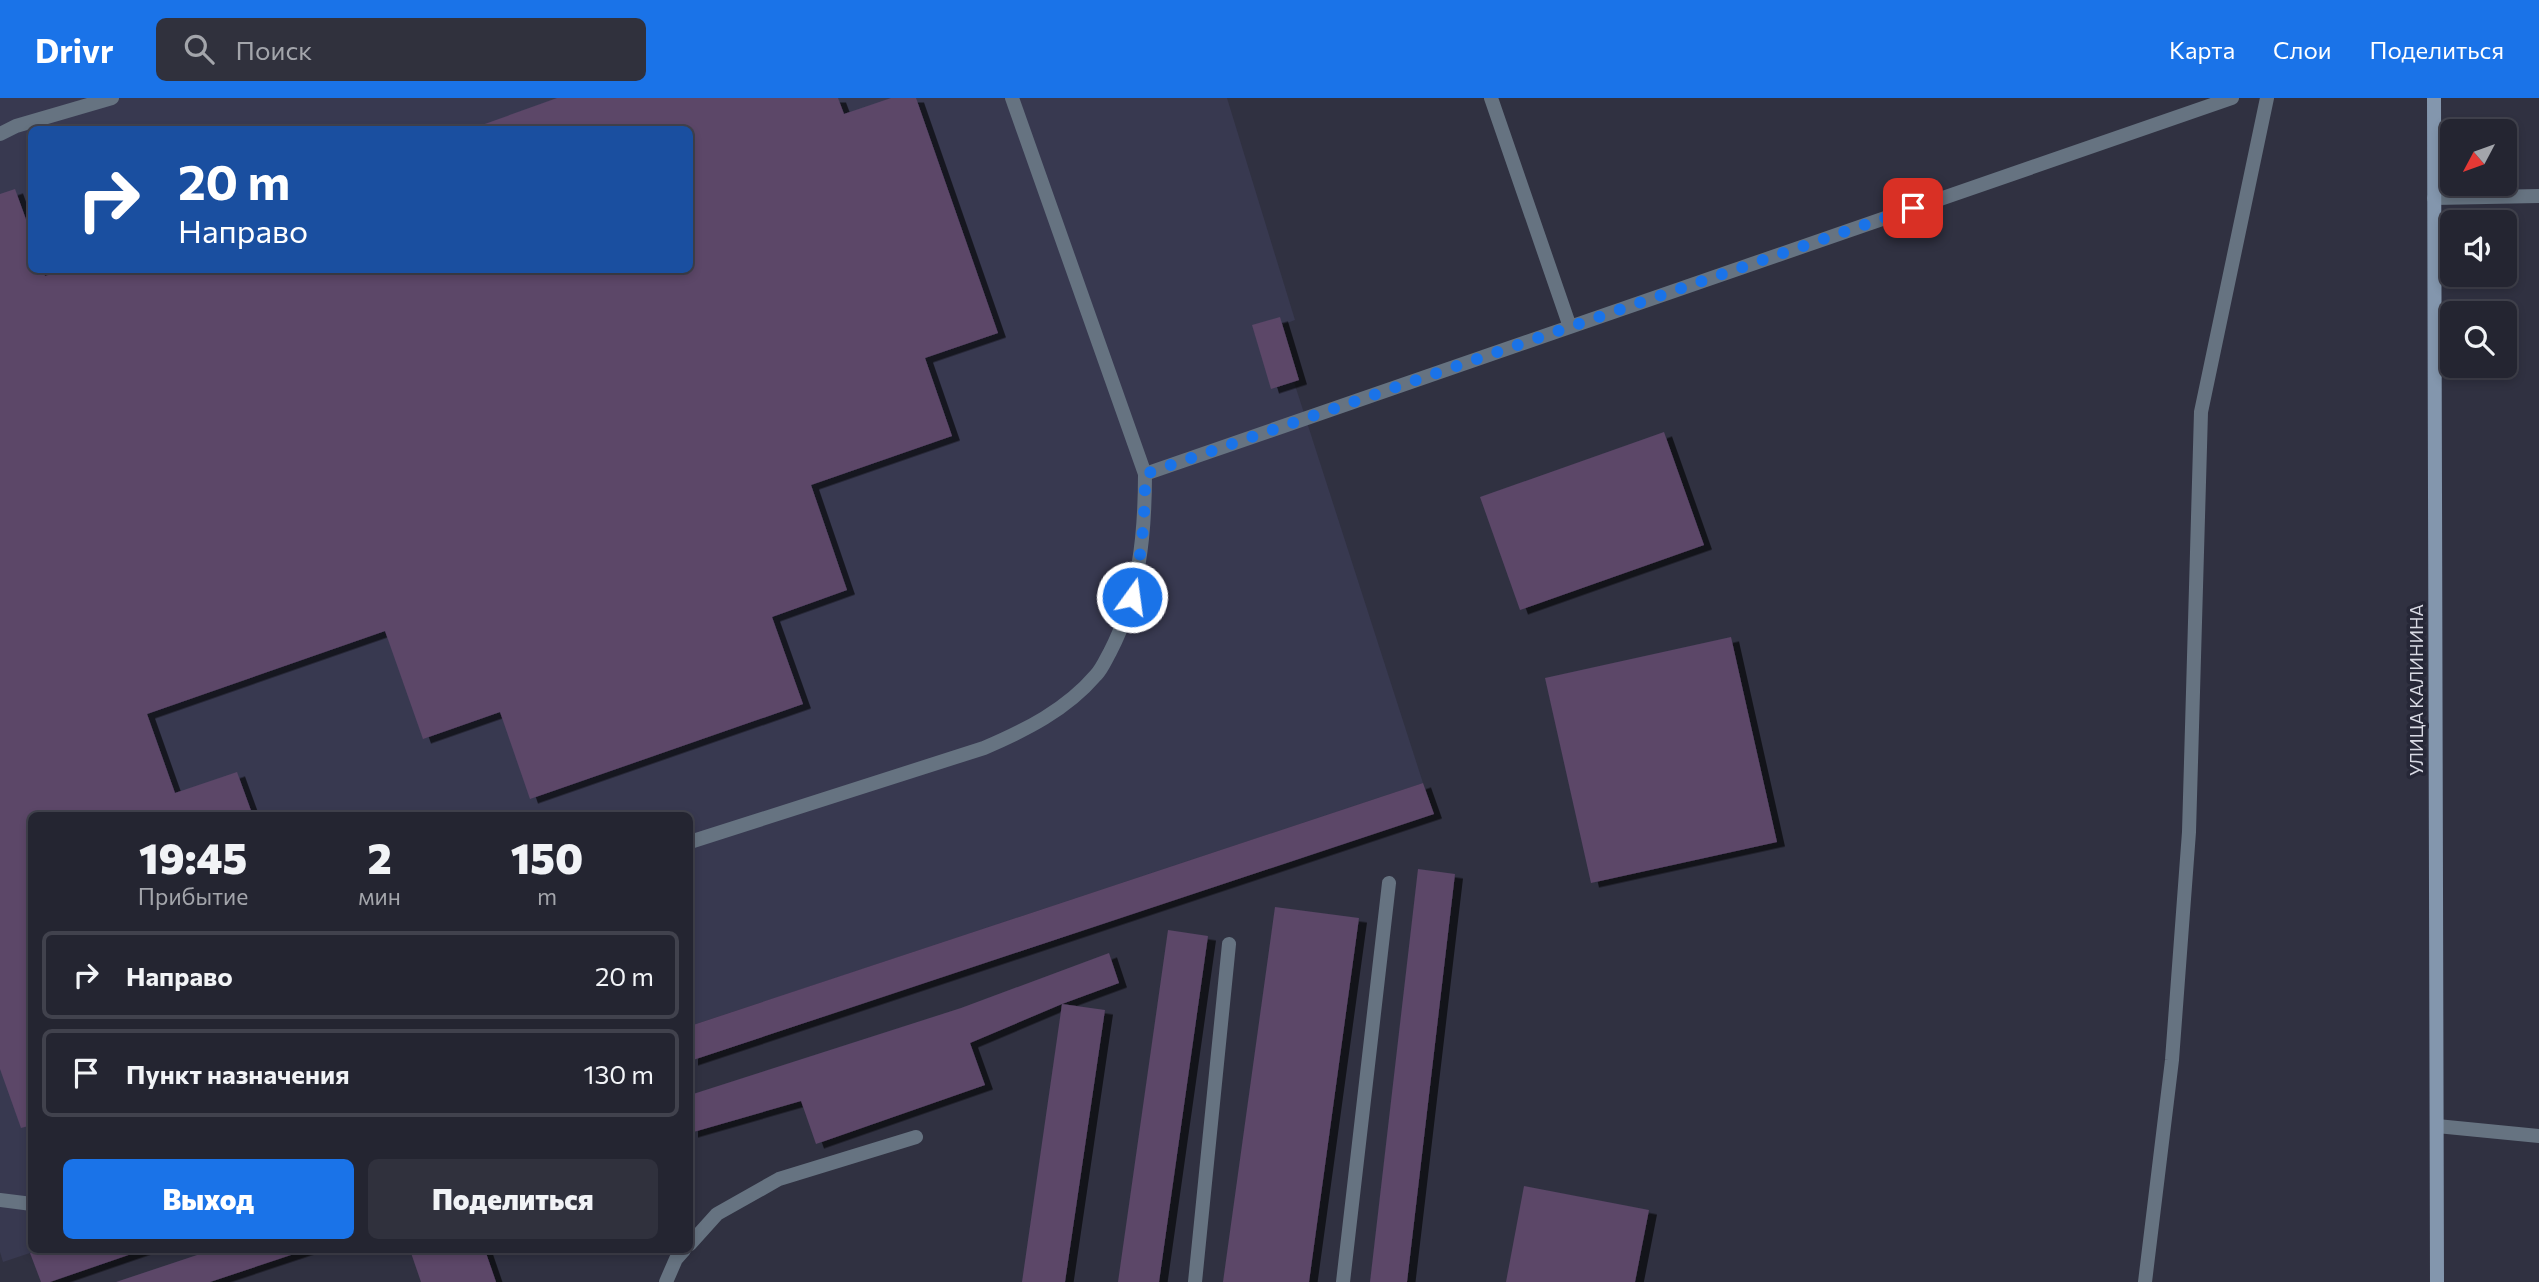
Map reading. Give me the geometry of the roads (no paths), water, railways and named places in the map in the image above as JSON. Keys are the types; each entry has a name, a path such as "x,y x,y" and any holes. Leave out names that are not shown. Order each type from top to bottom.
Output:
{"main road":[{"name":"УЛИЦА КАЛИНИНА","path":"2434,98 2437,1282"}],"lane":[{"path":"0,134 16,126 113,98"},
{"path":"693,841 984,748 1026,730 1065,705 1098,674 1120,633 1141,559 1145,474 1012,98"},
{"path":"1491,98 1570,327"},
{"path":"1145,474 2232,98"},
{"path":"2145,1282 2172,1060 2189,832 2201,412 2267,98"},
{"path":"2434,198 2539,197"},
{"path":"1343,1282 1389,883"},
{"path":"1195,1282 1229,944"},
{"path":"2437,1126 2539,1136"},
{"path":"693,1241 717,1214 779,1179 916,1137"},
{"path":"0,1200 28,1204"},
{"path":"666,1282 681,1253"}]}
